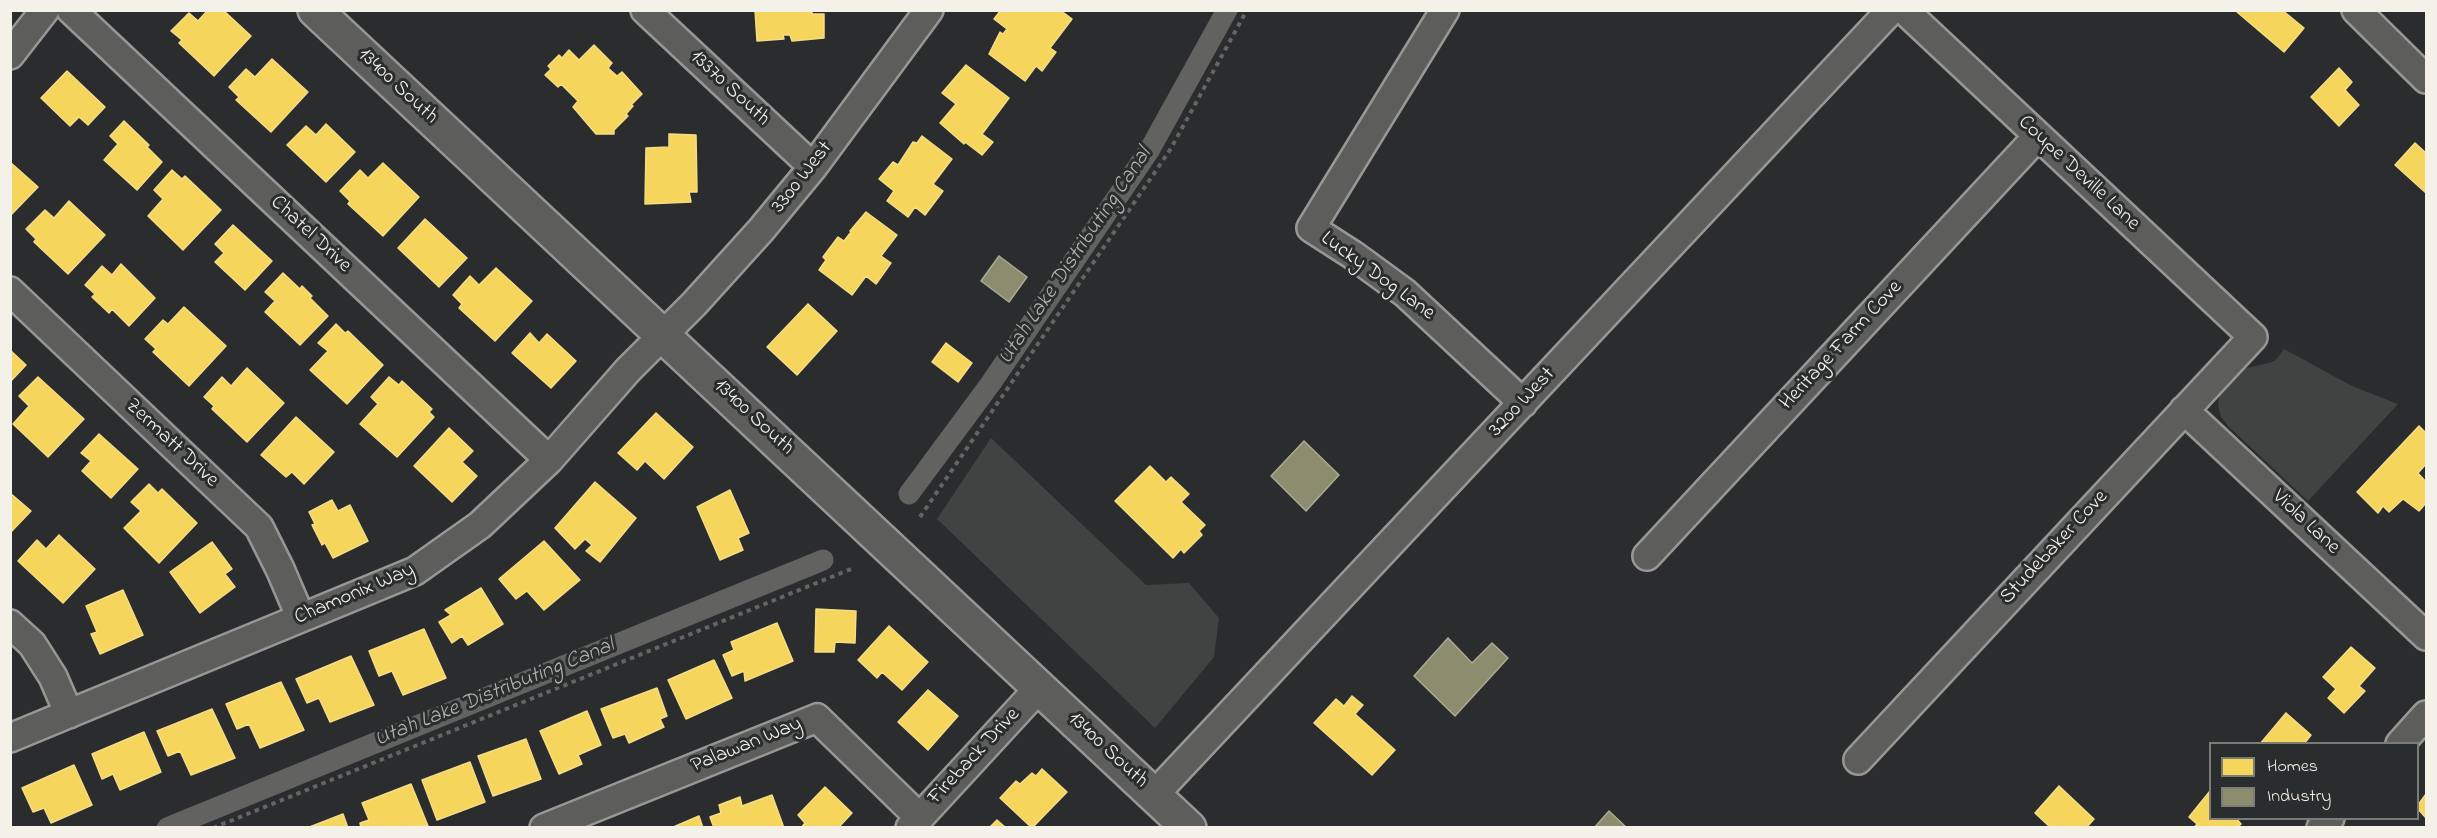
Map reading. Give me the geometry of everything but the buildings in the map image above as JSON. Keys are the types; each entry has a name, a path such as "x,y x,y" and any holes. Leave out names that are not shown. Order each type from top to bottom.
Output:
{"main road":[{"name":"13400 South","path":"315,10 663,333 1189,828"}],"street":[{"path":"10,55 45,10"},
{"name":"Chatel Drive","path":"71,10 549,460"},
{"name":"13370 South","path":"645,10 813,167"},
{"name":"3300 West","path":"663,333 694,304 813,167 929,10"},
{"name":"Lucky Dog Lane","path":"1445,10 1311,228 1405,293 1523,403"},
{"name":"3200 West","path":"1155,795 1891,10"},
{"name":"Coupe Deville Lane","path":"1904,10 2253,337"},
{"path":"2356,10 2427,79"},
{"name":"Heritage Farm Cove","path":"1647,556 2038,136"},
{"name":"Zermatt Drive","path":"10,291 259,527 301,618"},
{"name":"Chamonix Way","path":"10,738 415,571 480,525 549,460 663,333"},
{"name":"Studebaker Cove","path":"1858,760 2253,337"},
{"name":"Viola Lane","path":"2184,410 2427,636"},
{"path":"10,624 32,644 53,677 69,714"},
{"name":"Fireback Drive","path":"915,822 1040,687"},
{"path":"2402,742 2427,715"},
{"name":"Palawan Way","path":"544,828 817,718 915,822"}],"path":[{"path":"920,517 1170,150 1247,10"},
{"path":"213,828 851,569"}],"shaded area":[{"path":"2284,349 2352,386 2398,404 2308,501 2229,427 2221,417 2218,406 2219,395 2223,388 2239,372 2276,360"},
{"path":"991,438 1146,585 1189,583 1219,618 1214,657 1155,728 937,519"}],"waterway":[{"name":"Utah Lake Distributing Canal","path":"909,494 991,383 1150,149 1227,10"},
{"name":"Utah Lake Distributing Canal","path":"167,828 823,560"}]}
